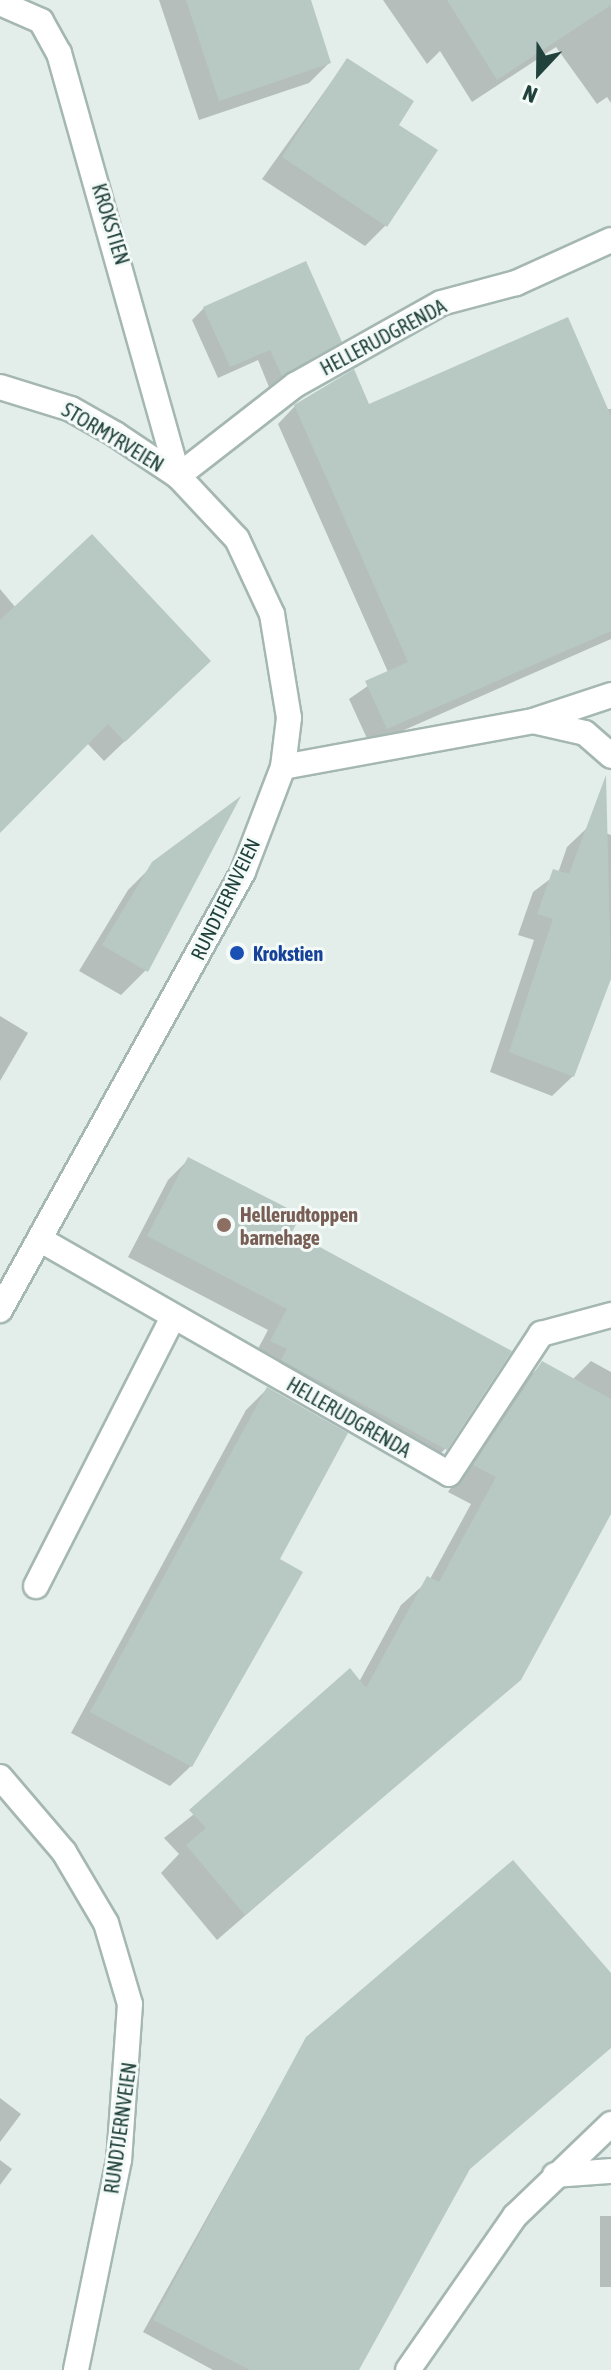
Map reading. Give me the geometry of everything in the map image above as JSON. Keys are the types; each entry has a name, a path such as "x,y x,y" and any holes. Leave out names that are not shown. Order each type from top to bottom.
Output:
{"street":[{"name":"KROKSTIEN","path":"0,3 28,6 59,53 178,476"},
{"name":"HELLERUDGRENDA","path":"178,476 295,385 441,303 516,283 611,240"},
{"name":"STORMYRVEIEN","path":"0,387 71,409 178,476"},
{"name":"RUNDTJERNVEIEN","path":"0,1310 243,872 283,767 287,681 272,614 237,539 178,476"},
{"path":"283,767 533,721 611,695"},
{"path":"533,721 585,733 611,756"},
{"name":"HELLERUDGRENDA","path":"41,1240 449,1474 541,1334 611,1315"},
{"path":"36,1586 173,1317"},
{"name":"RUNDTJERNVEIEN","path":"0,1777 64,1852 106,1923 130,2004 119,2160 76,2370"},
{"path":"408,2370 466,2278 555,2175 611,2124"},
{"path":"555,2175 611,2171"}],"building":[{"path":"186,0 311,0 331,63 219,101"},
{"path":"447,0 611,0 611,5 497,80"},
{"path":"347,58 414,101 399,125 438,150 387,227 282,157"},
{"path":"306,261 342,342 282,376 270,350 230,367 203,307"},
{"path":"568,317 611,416 611,631 387,729 365,681 408,662 294,405 354,369 369,404"},
{"path":"92,534 211,661 125,742 108,724 0,833 0,620"},
{"path":"606,775 611,979 574,1077 509,1052 553,919 537,914 553,869 569,874"},
{"path":"241,796 148,972 102,945 152,862"},
{"path":"188,1157 301,1215 292,1232 512,1351 447,1450 281,1360 287,1349 270,1341 287,1309 147,1236"},
{"path":"542,1361 611,1399 611,1514 521,1680 245,1915 186,1845 206,1828 189,1810 350,1668 366,1688 427,1576 439,1582 496,1477 473,1465"},
{"path":"267,1387 348,1433 280,1559 303,1572 192,1767 90,1712"},
{"path":"513,1860 611,1973 611,2048 470,2169 359,2370 250,2370 153,2320 306,2037"}],"place":[{"name":"Krokstien","path":"237,953"},
{"name":"Hellerudtoppen barnehage","path":"224,1225"}]}
